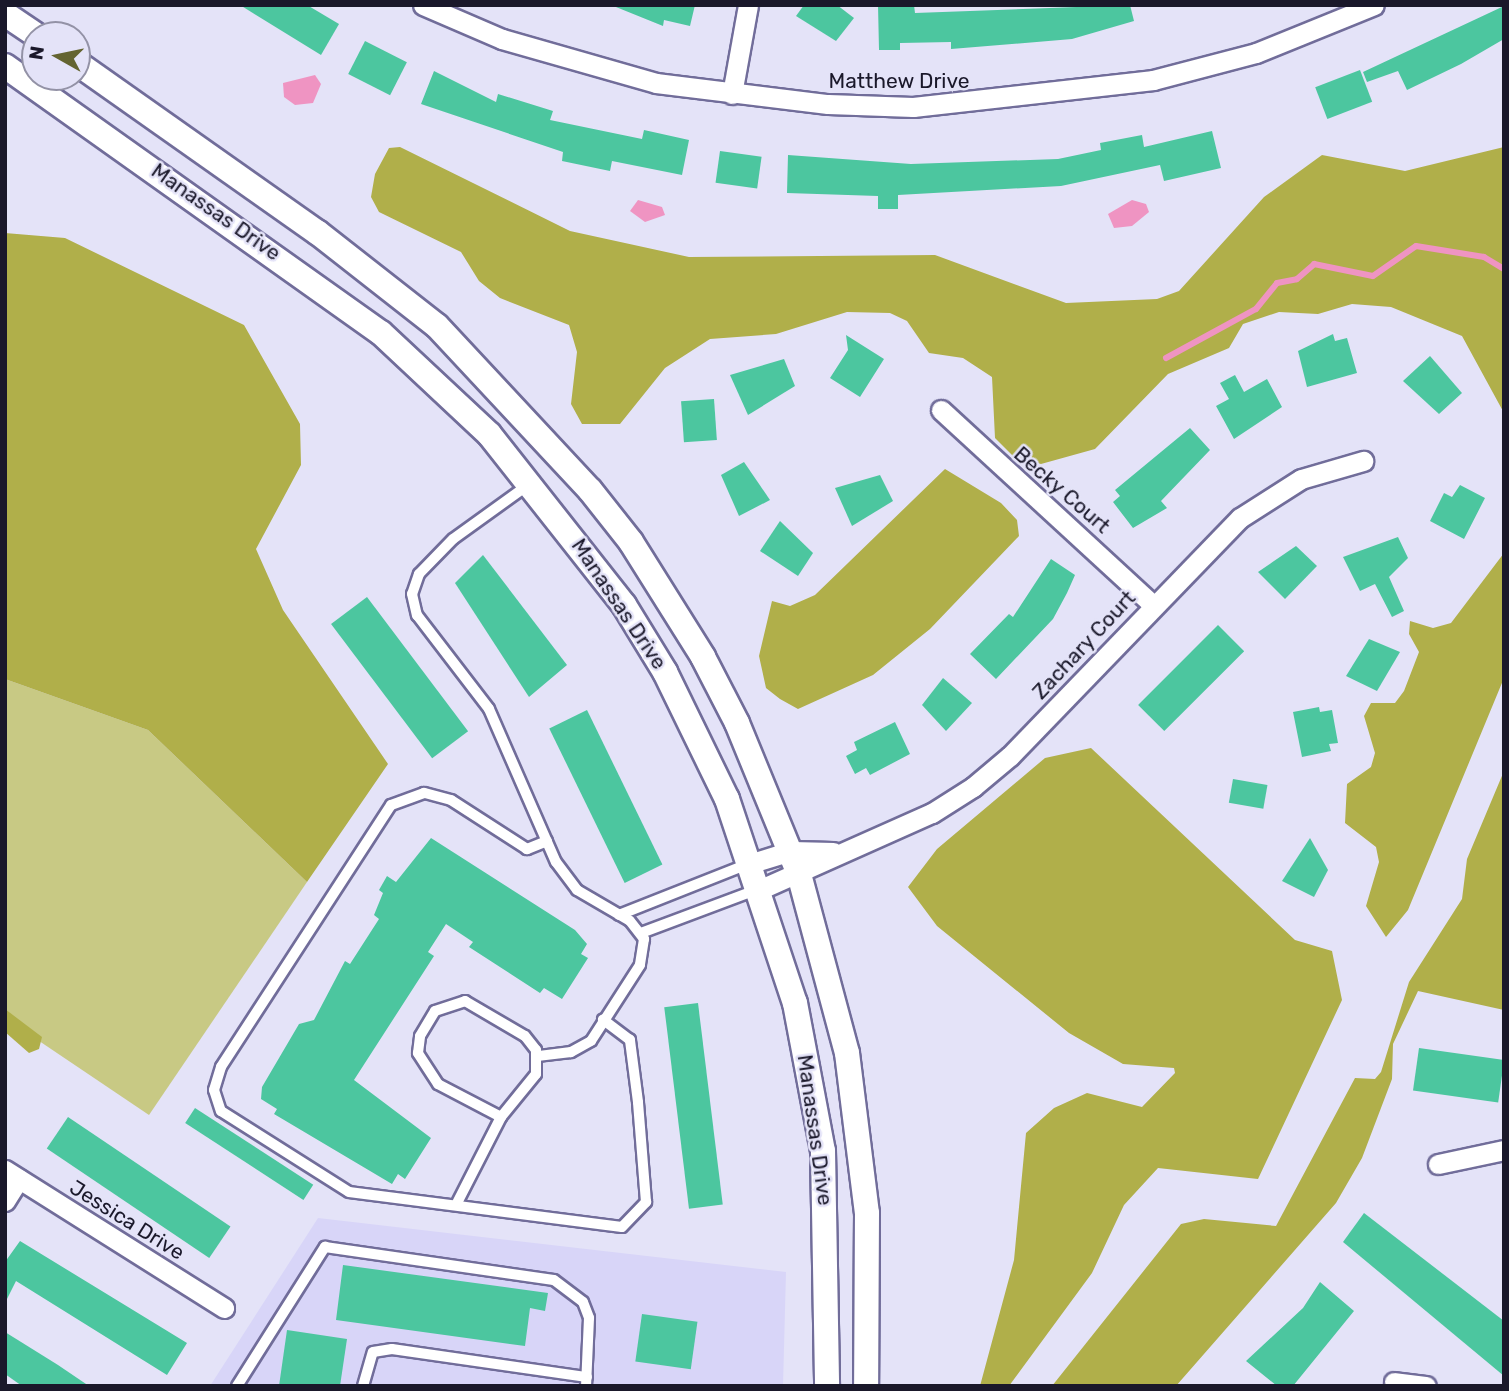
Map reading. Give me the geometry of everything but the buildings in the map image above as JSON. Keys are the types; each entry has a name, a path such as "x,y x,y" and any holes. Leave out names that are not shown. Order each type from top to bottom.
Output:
{"street":[{"name":"Matthew Drive","path":"424,5 588,65 732,94 913,107 1102,90 1256,53 1374,5"},
{"path":"732,94 748,5"},
{"path":"5,14 21,25"},
{"name":"Manassas Drive","path":"5,65 381,332 472,417 531,483 624,605 665,672 752,863 795,1003 823,1151 827,1386"},
{"name":"Manassas Drive","path":"91,73 378,276 545,435 631,542 703,657 799,874 859,1121 870,1289 866,1386"},
{"name":"Becky Court","path":"941,410 1153,605"},
{"name":"Zachary Court","path":"761,888 799,874 833,852 879,838 973,787 1010,756 1153,605 1269,496 1363,461"},
{"name":"Zachary Court","path":"752,863 791,851 833,852"},
{"path":"1438,1164 1504,1150"},
{"path":"5,1201 12,1174"},
{"name":"Jessica Drive","path":"12,1174 224,1308"},
{"path":"1394,1382 1426,1386"}],"lane":[{"path":"531,483 453,539 419,574 412,594 417,615 489,709 547,841 578,890 619,915 641,933"},
{"path":"547,841 527,849 451,800 425,793 391,805 220,1067 214,1090 221,1111 349,1192 457,1203 622,1227 637,1217 646,1202 629,1040 603,1020"},
{"path":"619,915 752,863"},
{"path":"641,933 761,888"},
{"path":"537,1056 571,1052 591,1041 640,965 641,933"},
{"path":"457,1203 501,1117 536,1074 537,1056 525,1036 465,1001 448,1003 426,1021 418,1053 425,1070 438,1084 501,1117"},
{"path":"237,1386 325,1247 554,1280 583,1302 589,1318 586,1382 391,1349 373,1352 363,1386"}],"shaded area":[{"path":"315,75 321,84 313,103 295,105 284,97 283,83"},
{"path":"400,147 570,231 689,257 935,255 1066,303 1157,299 1179,291 1264,197 1322,155 1405,171 1504,147 1504,413 1462,336 1391,307 1352,304 1318,314 1279,312 1243,324 1229,348 1168,374 1095,449 1041,464 1014,457 995,438 992,377 963,358 929,353 907,321 890,313 847,312 776,334 710,339 665,368 620,424 582,424 571,404 577,352 569,325 500,298 479,281 461,252 379,212 371,197 375,174 389,148"},
{"path":"638,200 662,207 665,215 645,222 630,211"},
{"path":"1132,200 1146,204 1149,212 1132,226 1114,228 1108,214"},
{"path":"5,233 65,238 244,325 300,424 301,465 256,549 283,610 388,764 307,882 148,730 5,679"},
{"path":"945,469 1001,503 1017,520 1019,536 930,629 873,675 798,709 780,699 766,688 759,656 772,601 790,606 815,595"},
{"path":"1504,553 1504,678 1408,910 1386,937 1366,906 1379,862 1376,847 1345,823 1347,784 1371,767 1375,753 1364,716 1371,703 1395,703 1404,691 1419,652 1409,634 1410,621 1433,628 1451,623"},
{"path":"1091,748 1295,940 1332,951 1342,1000 1258,1179 1158,1168 1124,1205 1092,1273 1009,1386 980,1386 1014,1260 1026,1133 1054,1108 1087,1093 1142,1107 1175,1073 1174,1068 1123,1064 1069,1033 937,926 908,887 937,849 1045,758"},
{"path":"1504,771 1504,1010 1418,991 1393,1044 1392,1079 1362,1158 1336,1203 1176,1386 1052,1386 1181,1224 1204,1219 1276,1226 1355,1078 1375,1079 1381,1072 1409,982 1462,899 1467,859"},
{"path":"5,1009 42,1037 39,1049 29,1053 5,1032"},
{"path":"318,1218 786,1272 783,1386 210,1386"}],"green space":[{"path":"5,679 148,730 307,882 149,1115 5,1018"}],"waterway":[{"path":"1166,358 1256,309 1277,283 1297,279 1314,264 1373,276 1416,246 1484,257 1504,269"}]}
